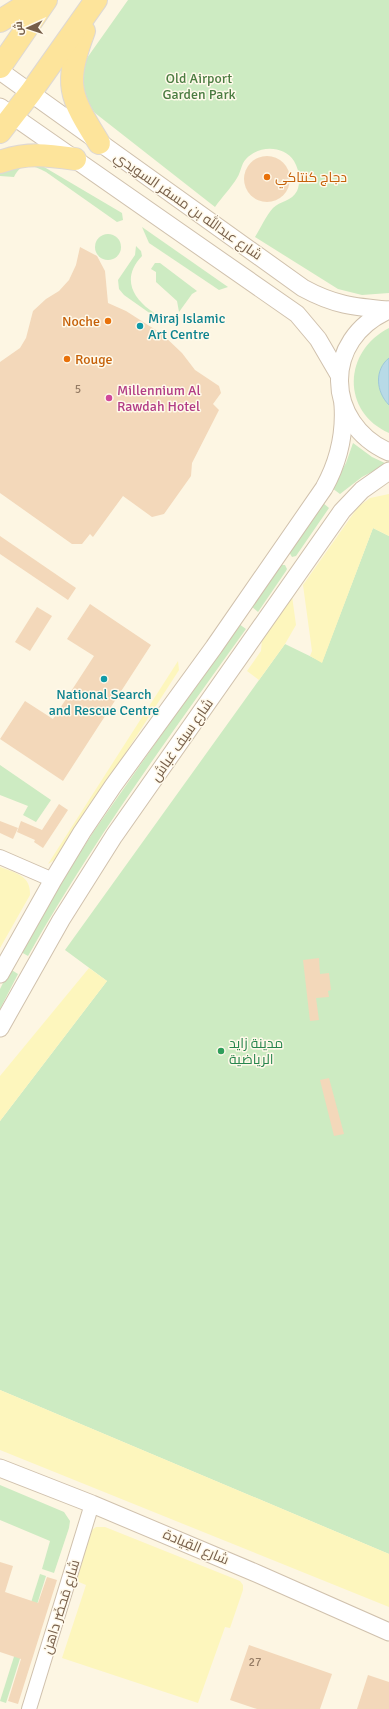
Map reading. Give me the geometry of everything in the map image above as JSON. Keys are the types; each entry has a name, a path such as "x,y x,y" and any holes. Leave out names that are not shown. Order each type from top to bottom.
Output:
{"main road":[{"path":"0,21 34,0"},
{"path":"0,67 46,0"},
{"path":"4,118 31,92 95,3"},
{"path":"95,3 74,57 71,74 72,90 77,106 99,143"},
{"path":"0,162 16,157 34,155 47,155 75,159"}],"street":[{"name":"شارع عبدالله بن مسفر السويدي","path":"0,71 31,92 99,143 320,298 337,304 389,310"},
{"name":"شارع عبدالله بن مسفر السويدي","path":"4,118 75,159 297,314 318,338 339,375"},
{"path":"389,310 367,322 351,340 345,351 339,375 339,385 343,404 348,417 365,438 376,446 389,452"},
{"name":"شارع سيف غباش","path":"0,974 53,880 114,786 210,653 324,488 331,475 340,448 343,433 343,404"},
{"name":"شارع سيف غباش","path":"0,1028 61,920 114,836 349,504 372,482 389,471"},
{"path":"271,565 283,560 289,561 293,566 296,577"},
{"path":"0,857 53,880"},
{"name":"شارع القِيادة","path":"0,1468 92,1504 258,1574 389,1632"},
{"name":"شارع مَحضَر داهن","path":"29,1709 92,1504"}],"green space":[{"name":"Old Airport Garden Park","path":"128,0 389,0 389,293 362,295 338,289 255,237 273,208 292,197 297,191 299,176 296,164 290,156 284,152 264,149 251,154 244,161 235,182 215,207 95,113 87,100 83,87 83,73 87,58"},
{"path":"39,164 122,213 123,220 117,222 46,172 32,166 20,168 14,177 0,176 0,172 4,169"},
{"path":"142,227 228,287 219,290 149,243"},
{"path":"108,234 117,238 121,247 117,256 108,260 99,256 95,247 99,238"},
{"path":"136,246 141,251 142,256 132,271 131,285 134,292 143,304 160,317 167,319 177,315 170,320 158,319 124,295 119,289 118,280 135,255"},
{"path":"155,263 160,263 197,291 192,294 179,312 177,301 156,282 156,272 151,269"},
{"path":"389,328 389,433 373,423 362,411 356,397 354,381 356,366 363,351 374,338"},
{"path":"353,443 372,457 387,464 362,477 340,494 332,488 346,463"},
{"path":"323,503 329,508 296,556 292,557 289,552"},
{"name":"مدينة زايد الرياضية","path":"373,528 389,536 389,1554 0,1390 0,1121 107,981 65,950 285,644 322,662"},
{"path":"280,565 285,565 287,569 258,612 251,606"},
{"path":"239,624 246,629 160,749 105,830 28,956 21,952 60,884 94,831"},
{"path":"0,765 51,800 36,822 23,815 28,806 0,795"},
{"path":"10,969 18,974 0,1009 0,989"},
{"path":"0,1485 64,1512 70,1521 54,1573 42,1569 50,1541 0,1520"},
{"path":"40,1574 46,1576 6,1703 0,1701"}],"sand":[{"path":"389,494 389,536 373,528 322,663 310,656 312,651 303,585 358,507 370,498"},
{"path":"292,596 296,625 285,644 259,680 247,671 261,651 262,639"},
{"path":"178,661 179,670 58,858 48,864"},
{"path":"0,867 16,873 25,879 30,888 30,895 0,948"},
{"path":"89,968 107,981 0,1121 0,1076"},
{"path":"0,1390 389,1554 389,1607 0,1450"},
{"path":"96,1527 105,1527 240,1581 243,1585 243,1590 230,1628 225,1627 198,1703 62,1658 86,1585 74,1580 89,1532"}],"water":[{"path":"389,358 389,405 381,394 378,381 381,369"}],"building":[{"name":"دجاج كنتاكي","path":"267,156 280,160 286,166 290,179 286,192 280,198 267,202 254,198 248,192 244,179 248,166 254,160"},
{"name":"Millennium Al Rawdah Hotel","path":"80,247 97,256 105,271 108,303 126,311 162,334 182,353 195,370 219,386 221,393 213,404 219,410 192,463 191,476 164,514 152,517 123,496 93,537 90,534 82,544 72,544 0,493 0,362 20,348 26,338 33,311 46,299 59,291 69,280 76,265"},
{"path":"0,536 76,588 68,600 0,554"},
{"name":"National Search and Rescue Centre","path":"90,604 151,645 63,781 0,739 25,701 53,719 94,656 67,639"},
{"path":"37,607 52,616 30,651 15,642"},
{"path":"59,804 68,810 43,848 34,842 35,840 17,832 21,821 42,830"},
{"path":"0,821 18,828 13,839 0,833"},
{"path":"319,958 320,974 329,973 331,990 328,991 329,997 316,998 319,1020 310,1021 303,960"},
{"path":"329,1078 344,1134 334,1136 320,1080"},
{"path":"0,1562 13,1566 5,1592 38,1603 47,1577 57,1580 18,1704 8,1701 21,1659 0,1652"},
{"path":"249,1645 332,1674 320,1709 257,1709 230,1700"},
{"path":"368,1675 389,1682 389,1709 357,1709"}],"place":[{"name":"دجاج كنتاكي","path":"267,177"},
{"name":"Noche","path":"108,321"},
{"name":"Miraj Islamic Art Centre","path":"140,326"},
{"name":"Rouge","path":"67,359"},
{"name":"Millennium Al Rawdah Hotel","path":"109,398"},
{"name":"National Search and Rescue Centre","path":"104,679"},
{"name":"مدينة زايد الرياضية","path":"221,1051"}]}
